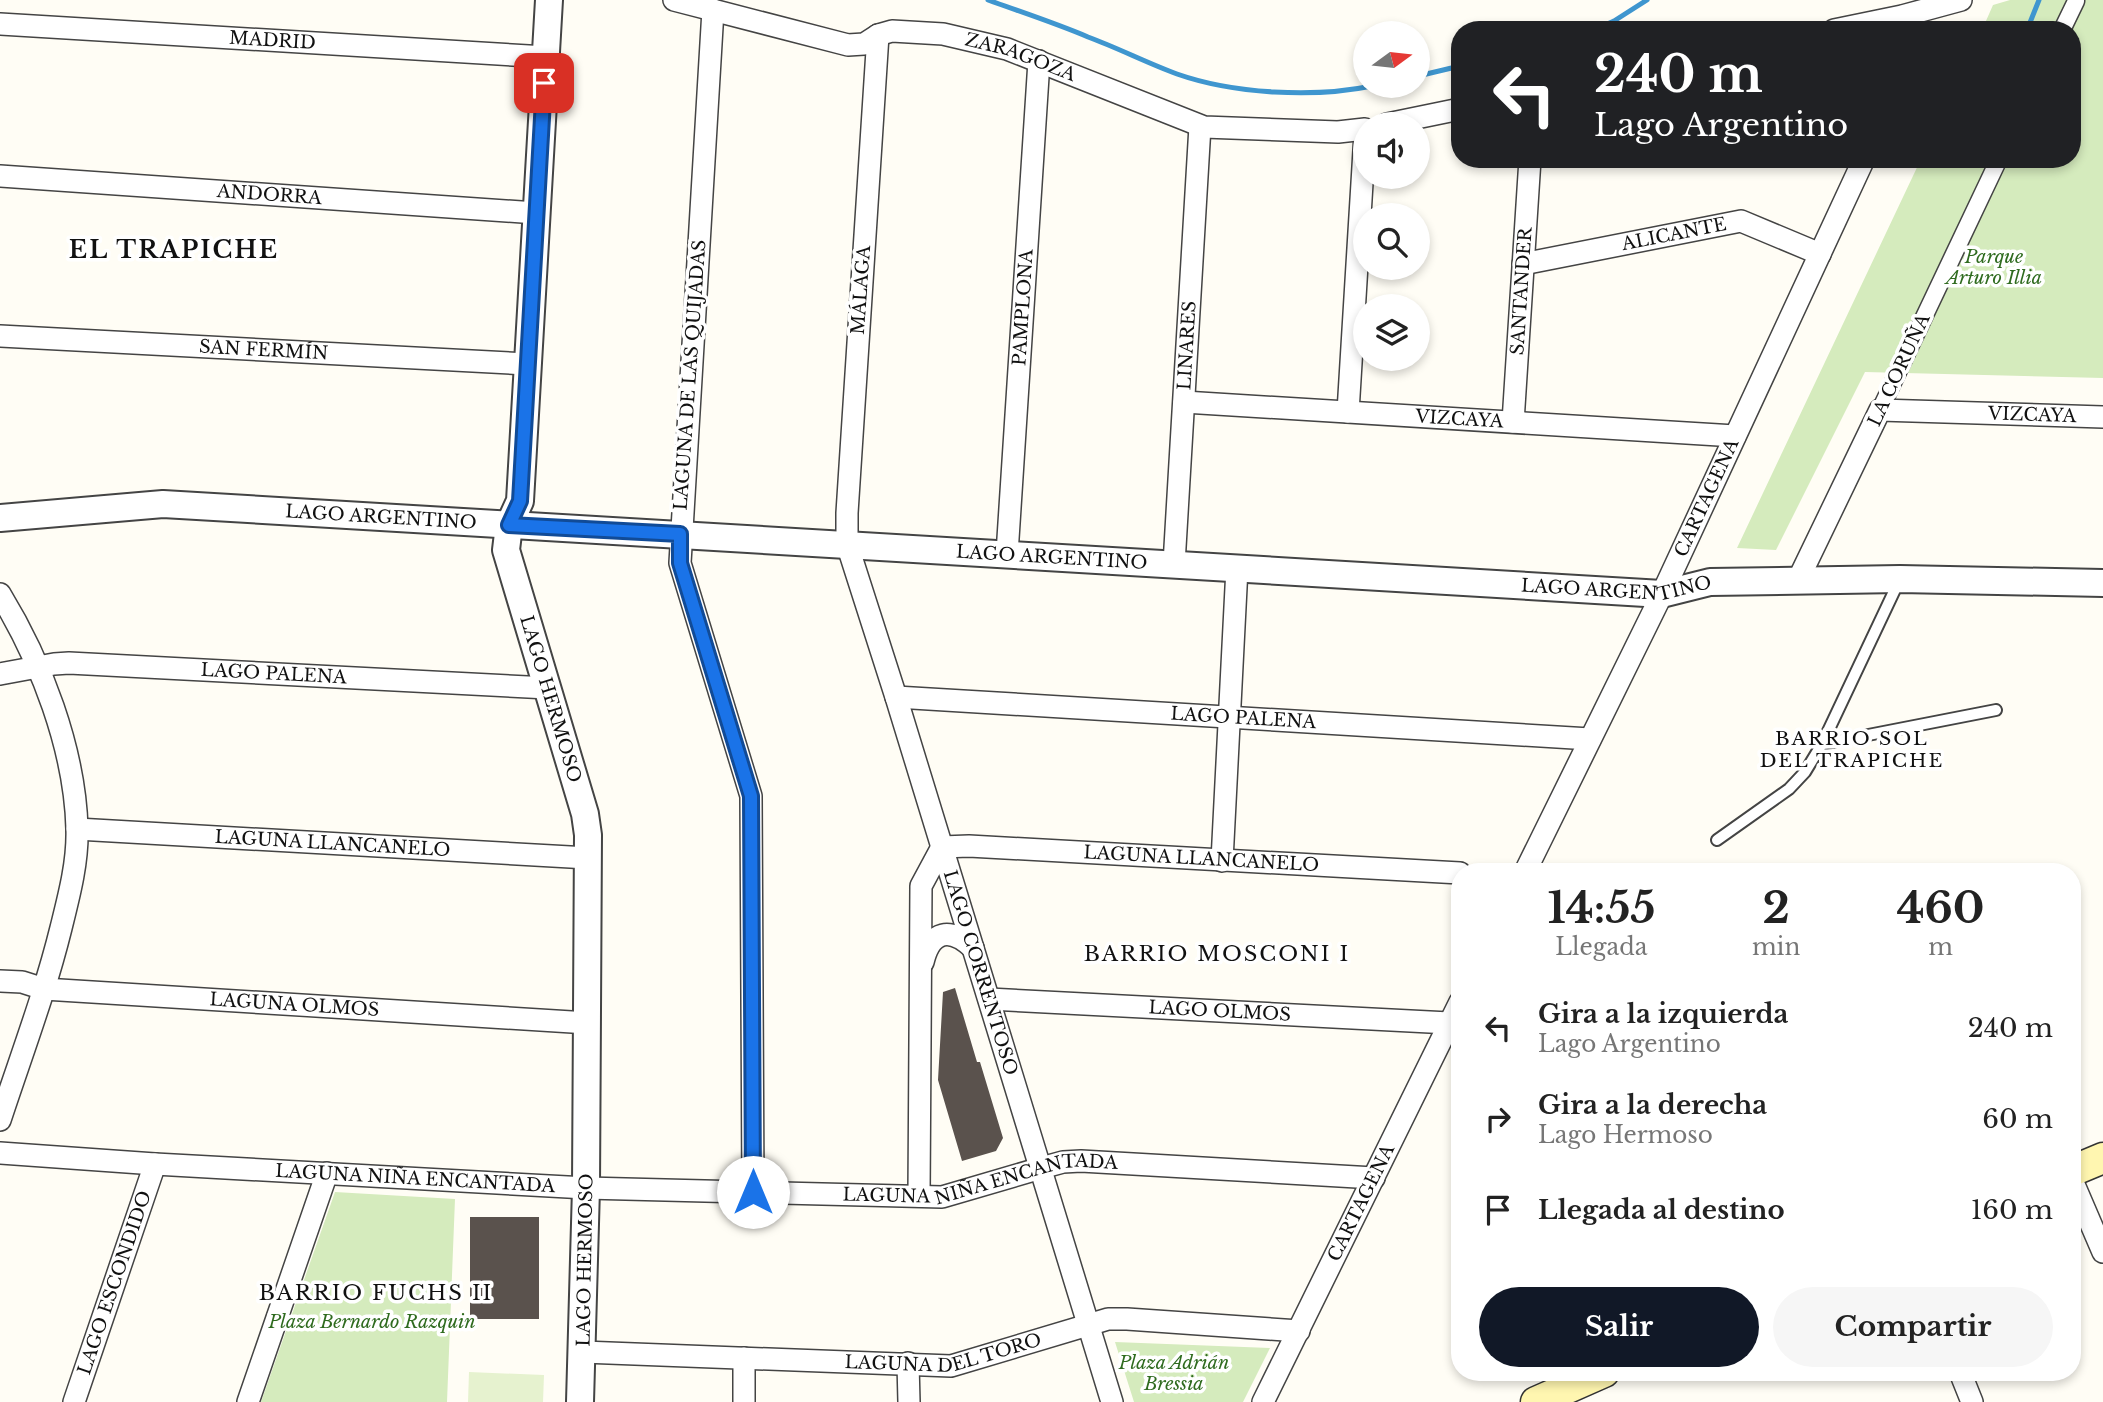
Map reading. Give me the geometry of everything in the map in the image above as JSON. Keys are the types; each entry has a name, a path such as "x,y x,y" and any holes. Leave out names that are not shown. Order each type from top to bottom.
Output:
{"main road":[{"path":"2081,1167 2103,1158"},
{"path":"1536,1402 1584,1381"}],"street":[{"name":"LAGO HERMOSO","path":"549,0 520,501 509,525 506,550 585,814 588,858 588,1024 580,1402"},
{"name":"ZARAGOZA","path":"674,0 848,44 864,44 878,35 892,31 909,31 943,34 1007,49 1200,126 1353,131"},
{"path":"1874,21 1961,0"},
{"path":"2066,21 2076,1"},
{"name":"LAGUNA DE LAS QUIJADAS","path":"713,10 680,563 751,796 753,1192"},
{"name":"MADRID","path":"0,24 546,57"},
{"name":"MÁLAGA","path":"847,544 878,35"},
{"name":"PAMPLONA","path":"1007,554 1039,61"},
{"path":"1430,115 1451,111"},
{"name":"LINARES","path":"1174,565 1200,126"},
{"name":"SANTANDER","path":"1513,422 1529,168"},
{"name":"CARTAGENA","path":"1529,863 1662,594 1860,168"},
{"name":"LA CORUÑA","path":"1798,580 1995,168"},
{"name":"ANDORRA","path":"0,176 536,213"},
{"path":"1348,412 1361,189"},
{"name":"ALICANTE","path":"1523,264 1741,221 1819,254"},
{"name":"SAN FERMÍN","path":"0,336 527,364"},
{"name":"VIZCAYA","path":"1184,402 1735,436"},
{"name":"VIZCAYA","path":"1880,410 2103,416"},
{"name":"LAGO ARGENTINO","path":"0,518 163,504 1662,594 1710,582 1900,579 2103,583"},
{"name":"LAGO CORRENTOSO","path":"847,544 1112,1402"},
{"path":"1222,861 1237,568"},
{"path":"0,594 37,667 60,727 75,799 77,829 66,909 44,989 0,1120"},
{"name":"LAGO PALENA","path":"0,674 69,663 548,688"},
{"name":"LAGO PALENA","path":"896,697 1590,738"},
{"name":"LAGUNA LLANCANELO","path":"77,829 588,858"},
{"name":"LAGUNA LLANCANELO","path":"942,847 969,846 1451,873"},
{"path":"919,1196 921,886 942,847"},
{"path":"920,972 929,944 943,934 953,935 973,948"},
{"name":"LAGUNA OLMOS","path":"0,981 22,982 44,989 588,1024"},
{"name":"LAGO OLMOS","path":"989,999 1449,1023"},
{"name":"CARTAGENA","path":"1263,1402 1451,1019"},
{"name":"LAGUNA NIÑA ENCANTADA","path":"0,1153 586,1188 942,1197 1063,1162 1081,1161 1374,1178"},
{"name":"LAGO ESCONDIDO","path":"74,1402 155,1164"},
{"path":"248,1402 327,1173"},
{"path":"2081,1201 2103,1252"},
{"name":"LAGUNA DEL TORO","path":"583,1352 951,1366 1108,1319 1299,1331"},
{"path":"744,1358 744,1402"},
{"path":"908,1363 909,1402"},
{"path":"1964,1381 1972,1402"}],"lane":[{"path":"1717,840 1789,789 1805,772 1822,744 1900,579"},
{"path":"1822,744 1996,709"}],"green space":[{"name":"Parque Arturo Illia","path":"2010,0 2103,0 2103,378 1865,372 1776,550 1737,548 1917,168 2081,168 2081,21 1986,21 1993,5"},
{"name":"Plaza Bernardo Razquin","path":"335,1192 455,1199 447,1402 261,1402"},
{"name":"Plaza Adrián Bressia","path":"1115,1342 1270,1348 1243,1402 1134,1402"},
{"path":"469,1372 544,1375 543,1402 468,1402"}],"building":[{"path":"955,988 1003,1138 996,1151 962,1161 938,1080 943,992"},
{"path":"470,1217 539,1217 539,1319 470,1319"}],"waterway":[{"path":"988,0 1199,81 1274,92 1353,89"},
{"path":"1614,21 1647,0"},
{"path":"2031,21 2039,0"},
{"path":"1430,73 1451,68"}],"district":[{"name":"EL TRAPICHE","path":"174,249"},
{"name":"BARRIO SOL DEL TRAPICHE","path":"1852,749"},
{"name":"BARRIO MOSCONI I","path":"1217,954"},
{"name":"BARRIO FUCHS II","path":"376,1293"}],"route":[{"path":"544,83 520,501 509,525 680,534 680,563 751,796 753,1192"}]}
